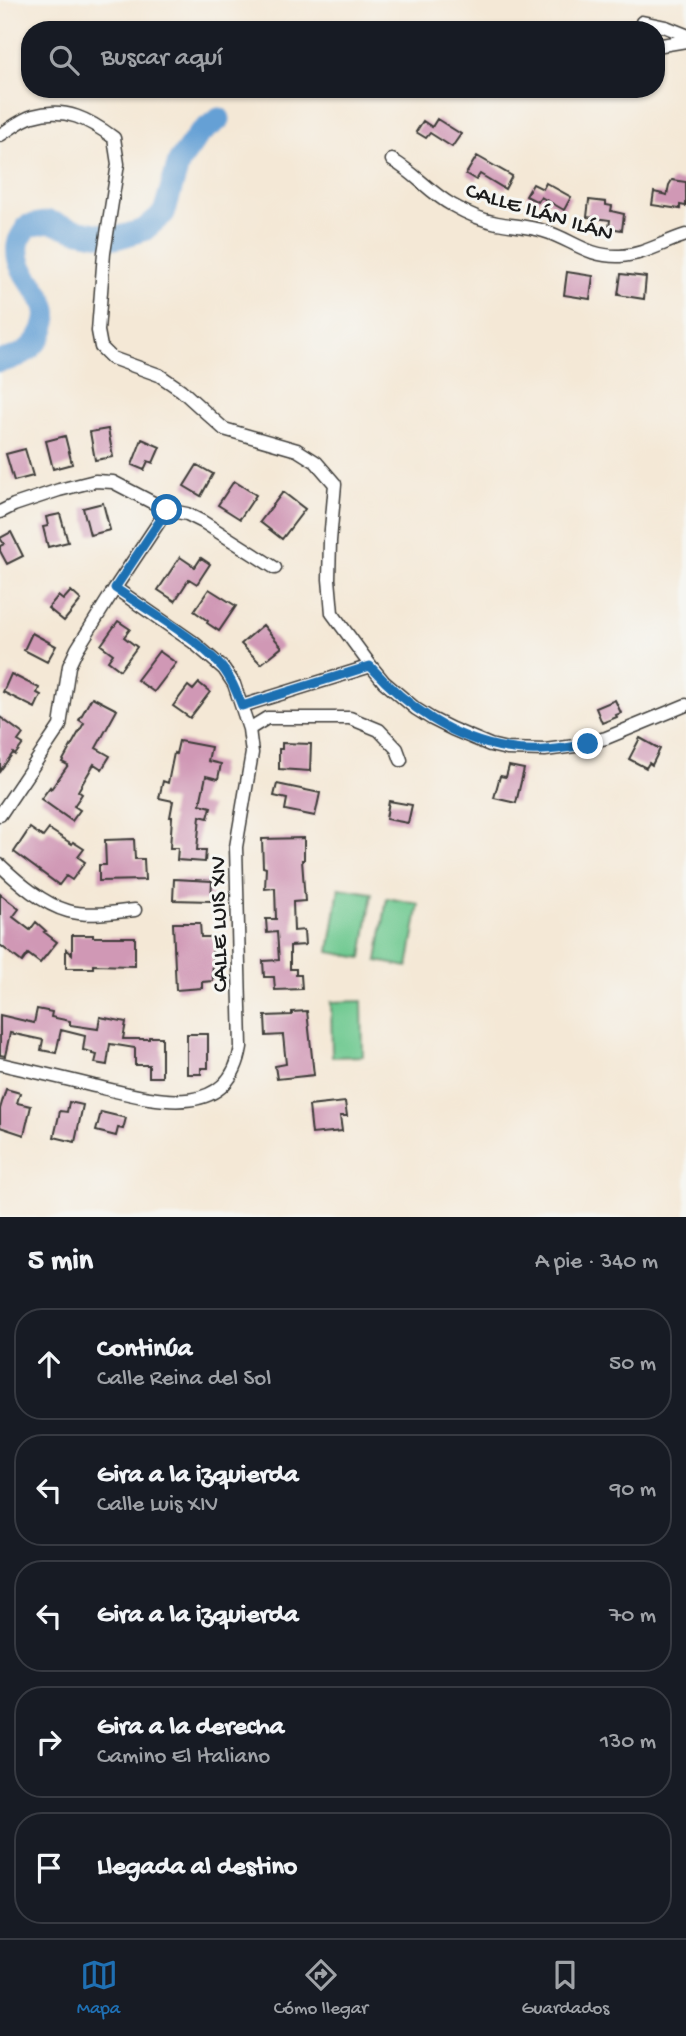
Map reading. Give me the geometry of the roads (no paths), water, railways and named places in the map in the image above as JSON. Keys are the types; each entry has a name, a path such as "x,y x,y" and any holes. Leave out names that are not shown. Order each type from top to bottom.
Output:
{"street":[{"path":"665,27 686,35"},
{"path":"665,44 686,41"},
{"path":"0,135 33,116 65,113 94,123 114,138 118,164 104,253 98,331 101,347 112,358 159,375 181,390 224,429 297,450 316,462 335,484 329,579 332,613 370,666 399,695 432,719 472,738 507,748 545,750 588,744 686,705"},
{"name":"CALLE ILÁN ILÁN","path":"392,160 436,195 464,212 496,223 525,225 547,232 592,253 632,255 686,235"},
{"path":"0,512 59,490 95,481 113,482 167,510 187,514 203,522 275,568"},
{"path":"0,815 60,726 69,666 77,649 167,510"},
{"name":"CALLE LUIS XIV","path":"0,1064 158,1100 185,1101 217,1090 230,1078 238,1064 241,1047 236,848 252,753 249,729 234,684 224,669 206,652 115,588"},
{"path":"242,706 370,666"},
{"path":"249,729 267,718 351,718 379,730 397,749 401,760"},
{"path":"0,865 28,889 69,912 87,914 135,910"}],"waterway":[{"path":"0,361 28,350 40,336 46,322 46,310 42,300 18,258 18,243 28,226 50,222 116,238 144,230 164,213 179,162 199,134 219,119"}]}
